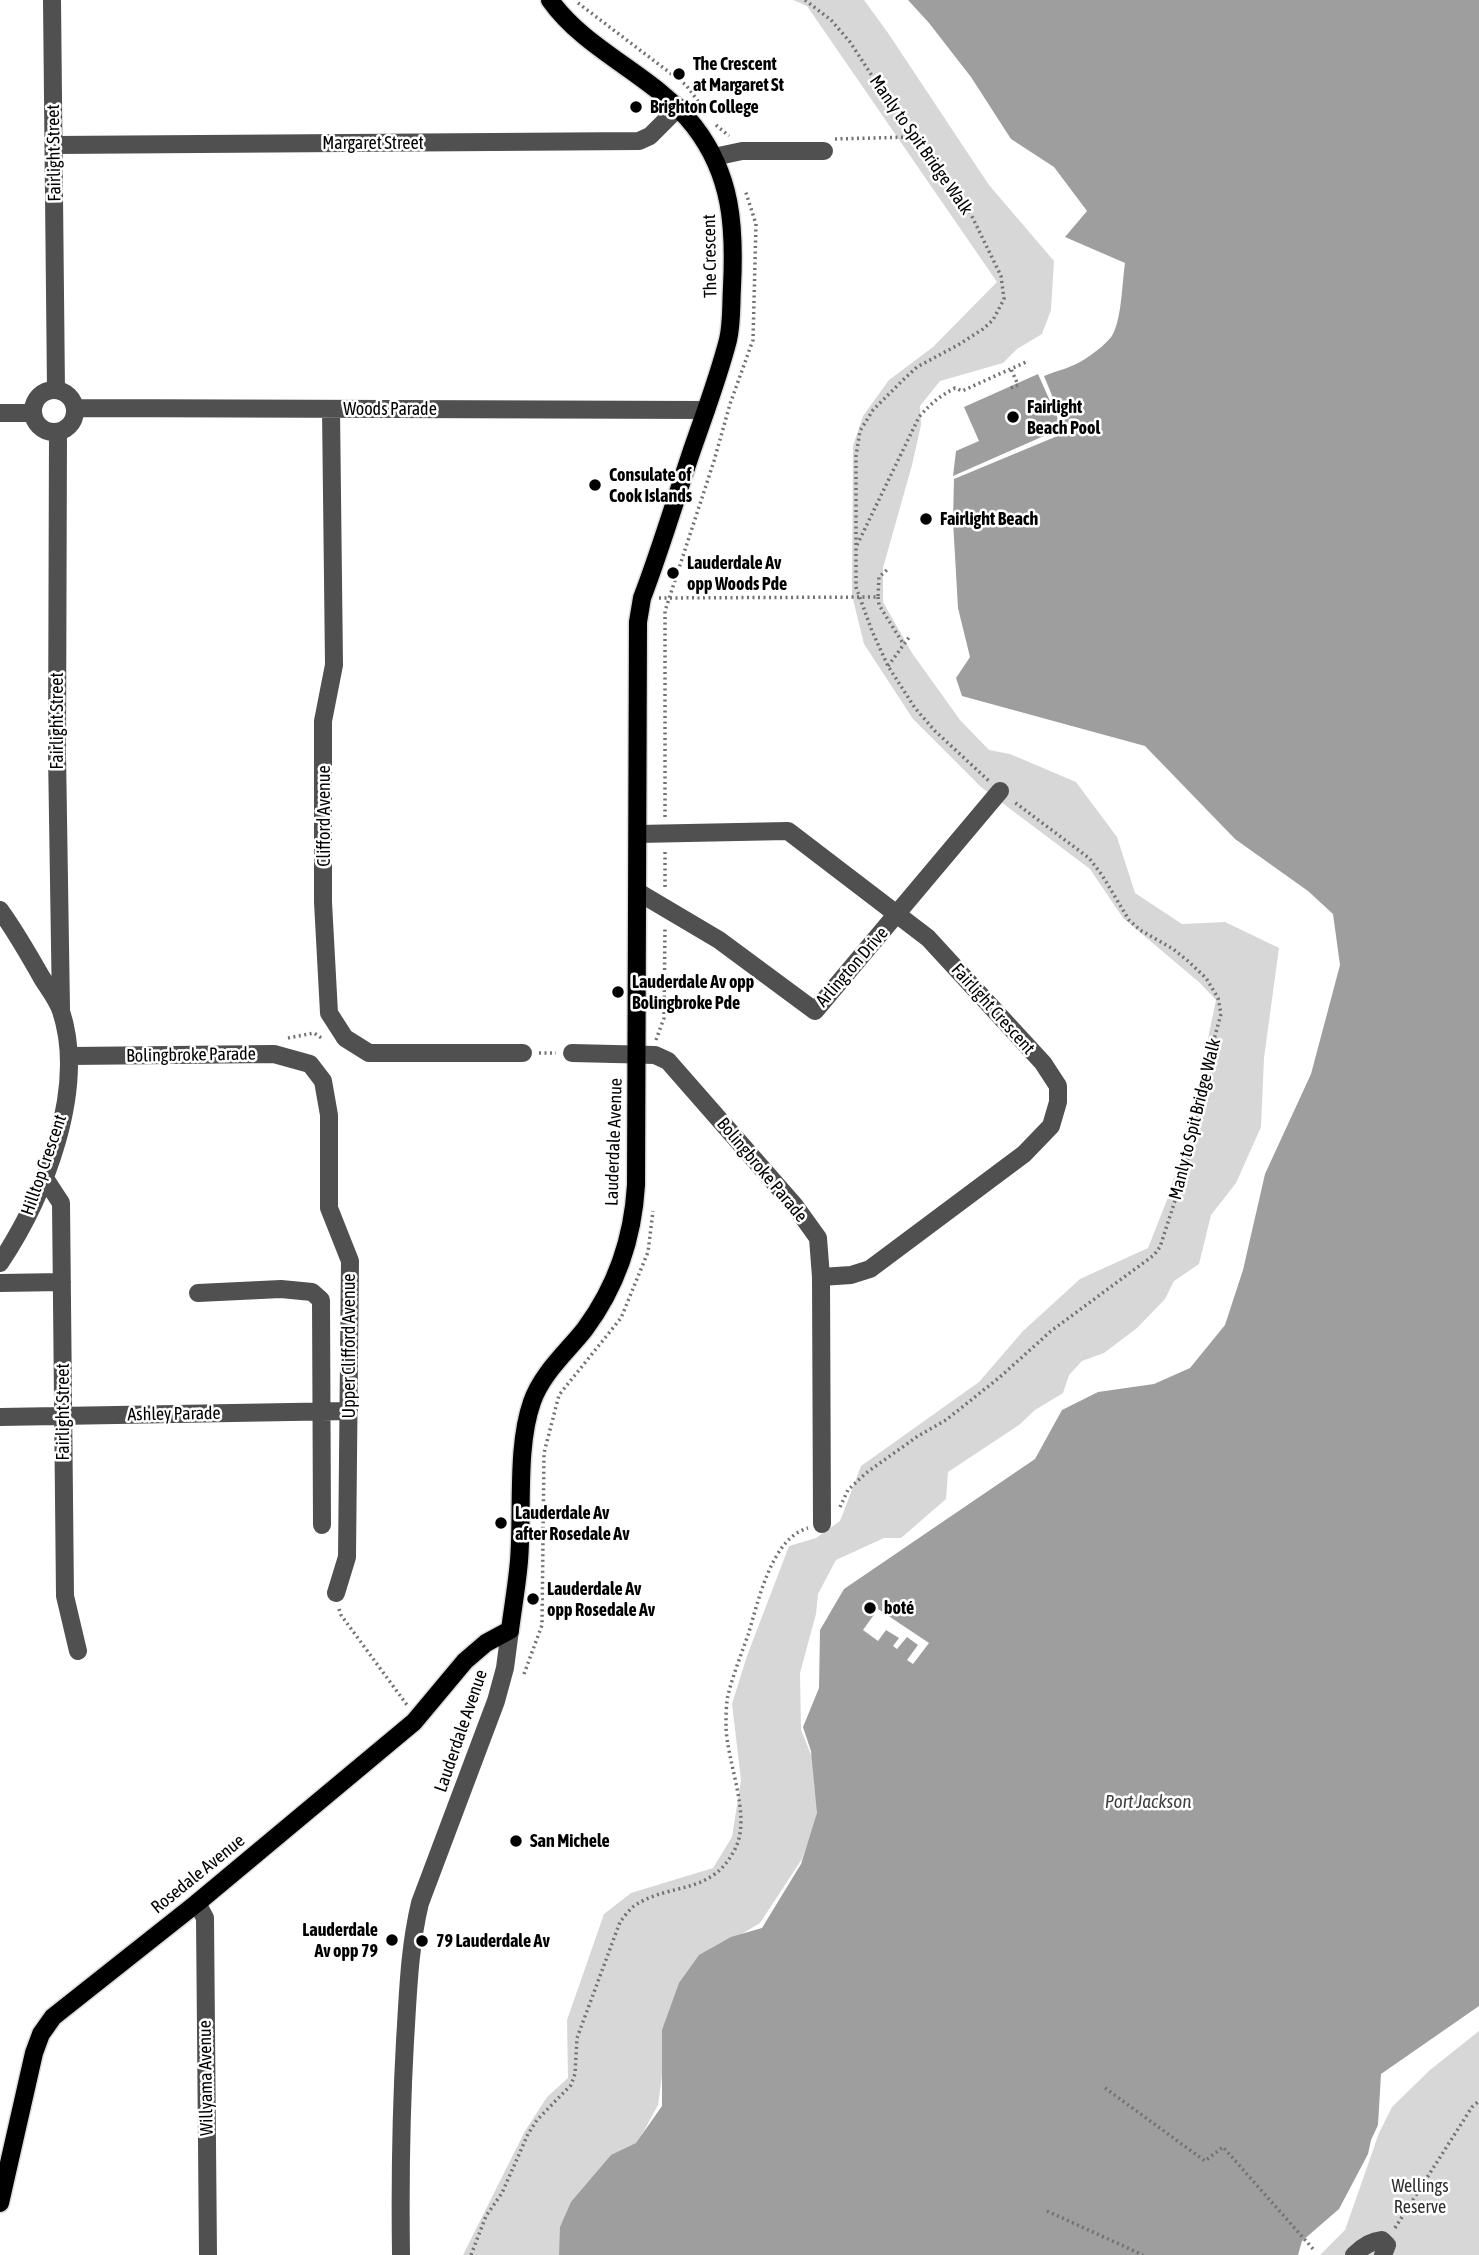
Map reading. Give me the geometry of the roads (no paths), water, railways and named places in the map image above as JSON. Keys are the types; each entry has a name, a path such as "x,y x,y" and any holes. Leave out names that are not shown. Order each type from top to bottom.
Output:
{"main road":[{"name":"The Crescent","path":"551,0 574,27 679,107 714,157 723,180 731,212 733,277 728,339 691,454"},
{"name":"Lauderdale Avenue","path":"510,1630 519,1562 522,1464 531,1404 552,1367 598,1309 621,1263 628,1240 636,1185 638,622 642,598 691,454"},
{"name":"Rosedale Avenue","path":"0,2203 27,2078 41,2034 53,2017 197,1903 416,1718 465,1661 486,1643 510,1630"}],"street":[{"name":"Fairlight Street","path":"52,0 56,390"},
{"name":"Margaret Street","path":"54,145 639,141 650,136 679,107"},
{"path":"714,157 742,151 824,150"},
{"path":"56,390 69,396 75,408 70,426 58,432 39,426 33,413 42,394 56,390"},
{"name":"Woods Parade","path":"75,408 706,410"},
{"name":"Clifford Avenue","path":"331,409 334,665 323,721 323,902 329,1013 345,1038 369,1053 523,1053"},
{"path":"0,413 33,413"},
{"name":"Fairlight Street","path":"58,432 57,753 61,1009"},
{"name":"Arlington Drive","path":"638,892 719,940 815,1011 1000,792"},
{"name":"Fairlight Crescent","path":"638,834 788,831 928,937 1043,1063 1058,1086 1058,1102 1051,1126 1024,1154 870,1269 851,1275 821,1277"},
{"name":"Hilltop Crescent","path":"0,1263 19,1235 44,1177 62,1122 70,1056 61,1009 3,920"},
{"name":"Bolingbroke Parade","path":"572,1053 655,1055 668,1061 795,1206 818,1238 821,1277 822,1524"},
{"name":"Bolingbroke Parade","path":"70,1056 274,1054 310,1064"},
{"name":"Upper Clifford Avenue","path":"310,1064 323,1081 329,1115 329,1208 350,1261 347,1557 336,1593"},
{"name":"Fairlight Street","path":"44,1177 61,1203 65,1595 78,1651"},
{"path":"0,1283 62,1282"},
{"path":"198,1293 281,1289 312,1292 321,1300 322,1525"},
{"name":"Ashley Parade","path":"0,1417 349,1411"},
{"name":"Lauderdale Avenue","path":"401,2255 403,2085 412,1935 420,1903 496,1701 505,1668 510,1630"},
{"name":"Willyama Avenue","path":"197,1903 205,1918 208,2255"},
{"path":"1354,2255 1377,2240 1384,2241 1385,2250"}],"water":[{"name":"Port Jackson","path":"908,0 1479,0 1479,2006 1381,2074 1378,2125 1368,2154 1339,2209 1302,2241 1298,2255 559,2255 560,2227 571,2202 611,2155 636,2143 662,2106 662,2030 679,1983 699,1955 731,1937 762,1928 801,1864 817,1813 811,1751 803,1727 819,1688 820,1630 844,1589 1035,1459 1062,1410 1098,1392 1154,1384 1190,1368 1225,1325 1243,1270 1265,1174 1311,1074 1340,965 1333,914 1308,891 1235,839 1145,746 962,696 956,678 970,657 958,608 953,521 954,479 1067,432 1044,376 1081,362 1111,337 1118,318 1125,263 1065,237 1087,211 1054,167 1011,139 971,77"},
{"name":"Fairlight Beach Pool","path":"1038,374 1062,428 953,476 956,451 979,441 964,407"}],"place":[{"name":"The Crescent at Margaret St","path":"679,74"},
{"name":"Brighton College","path":"636,107"},
{"name":"Fairlight Beach Pool","path":"1013,417"},
{"name":"Consulate of Cook Islands","path":"595,485"},
{"name":"Fairlight Beach","path":"926,519"},
{"name":"Lauderdale Av opp Woods Pde","path":"673,573"},
{"name":"Lauderdale Av opp Bolingbroke Pde","path":"618,992"},
{"name":"Lauderdale Av after Rosedale Av","path":"501,1523"},
{"name":"Lauderdale Av opp Rosedale Av","path":"533,1599"},
{"name":"boté","path":"870,1608"},
{"name":"San Michele","path":"516,1841"},
{"name":"Lauderdale Av opp 79","path":"392,1940"},
{"name":"79 Lauderdale Av","path":"422,1941"}],"park label":[{"name":"Wellings Reserve","path":"1420,2196"}]}
